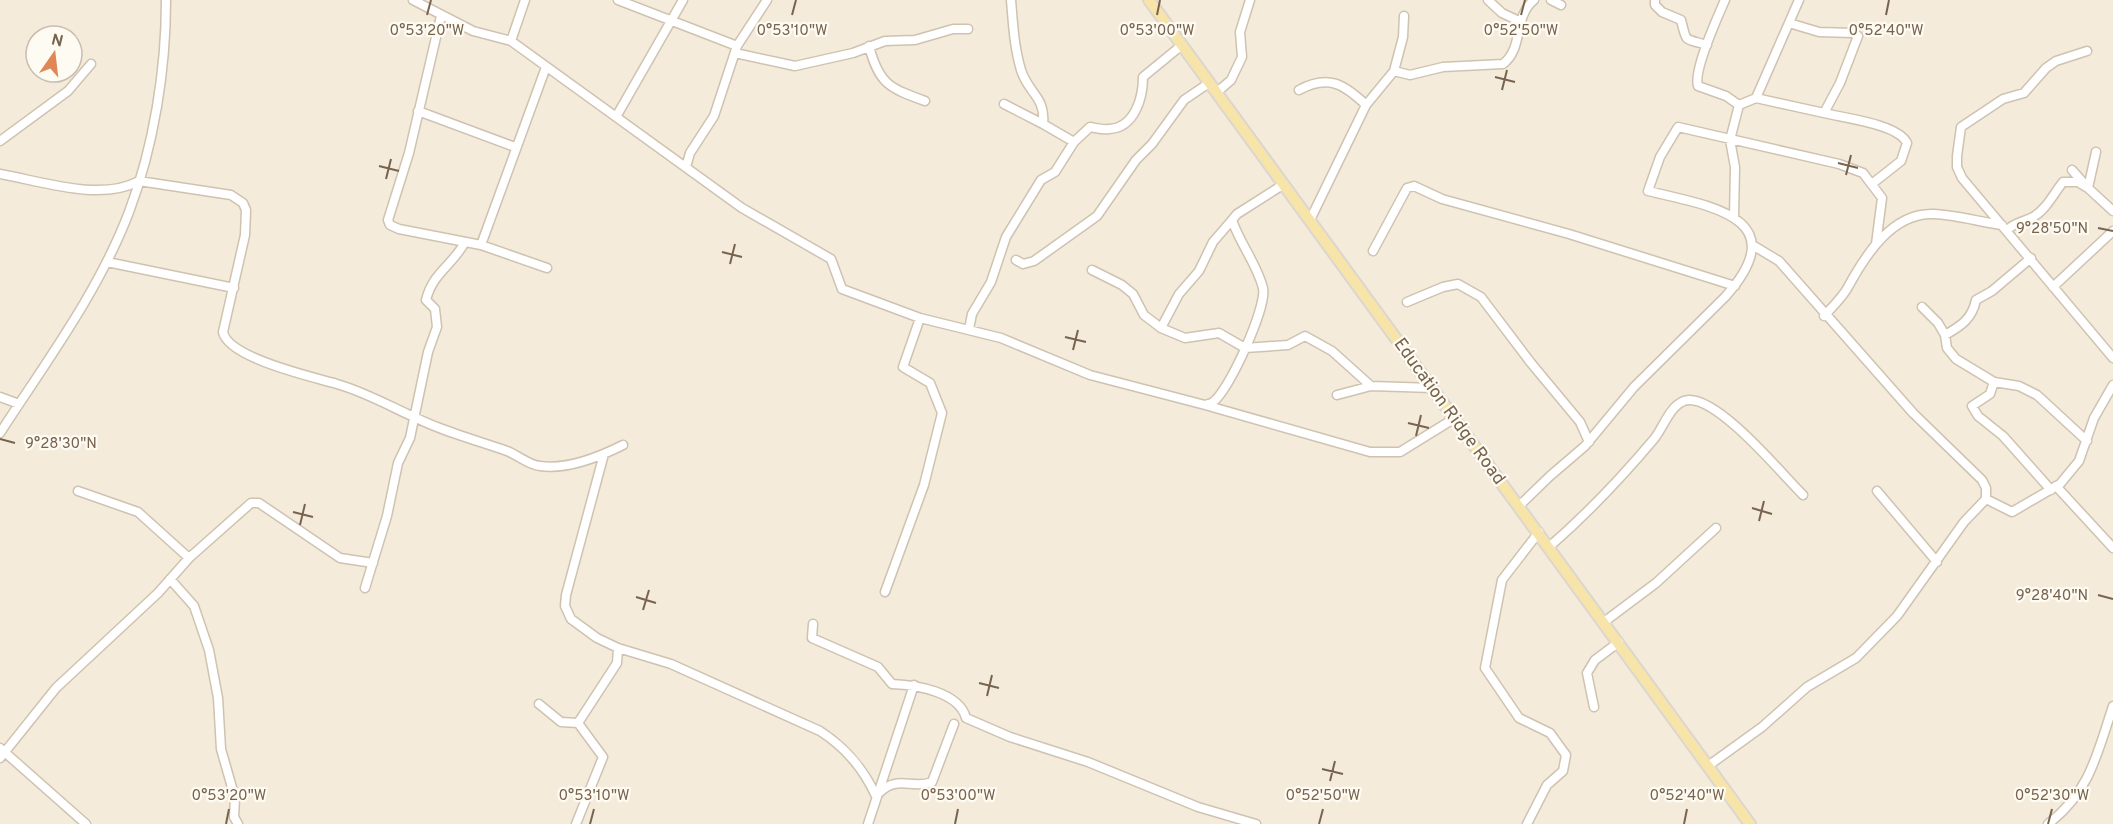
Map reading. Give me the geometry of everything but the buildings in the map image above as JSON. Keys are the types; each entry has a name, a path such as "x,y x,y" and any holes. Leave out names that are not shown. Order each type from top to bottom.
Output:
{"main road":[{"name":"Education Ridge Road","path":"1149,0 1750,824"}],"street":[{"path":"413,0 441,16 484,34 511,41 742,208 831,259 842,289 920,318 1000,338 1090,375 1370,452 1400,452 1455,418"},
{"path":"511,41 525,0"},
{"path":"618,0 672,19 736,50 795,66 853,53 885,41 927,39 938,32 968,29"},
{"path":"616,117 683,0"},
{"path":"686,167 690,153 714,116 736,50 767,0"},
{"path":"1011,0 1020,68 1025,81 1044,109 1043,124"},
{"path":"1216,93 1231,80 1242,57 1240,32 1250,0"},
{"path":"1488,0 1502,13 1519,21"},
{"path":"1394,71 1410,75 1443,67 1503,64 1513,52 1519,21 1524,10 1534,0"},
{"path":"1551,0 1562,6"},
{"path":"1655,0 1655,4 1662,12 1681,20 1683,35 1687,39 1707,45"},
{"path":"1725,0 1696,80 1698,86 1726,96 1739,105"},
{"path":"1756,98 1799,0"},
{"path":"0,433 106,262 129,212 151,135 169,2"},
{"path":"441,16 409,153 388,220 390,225 399,229 480,245 547,268"},
{"path":"1310,220 1366,105 1394,71 1403,37 1404,16"},
{"path":"1789,23 1810,30 1853,33 1858,36 1840,83 1824,113"},
{"path":"969,329 972,314 991,282 1006,237 1041,180 1056,172 1074,142 1090,127 1109,130 1129,119 1139,106 1143,93 1143,77 1182,45"},
{"path":"869,46 875,70 883,81 926,101"},
{"path":"2087,51 2056,61 2046,68 2024,93 2003,99 1961,127 1957,167 1962,178 2113,358"},
{"path":"0,141 68,91 91,64"},
{"path":"480,245 546,67"},
{"path":"1299,90 1321,81 1338,84 1353,92 1366,105"},
{"path":"1016,260 1023,264 1034,261 1097,216 1136,159 1152,144 1184,99 1209,82"},
{"path":"1739,105 1756,98 1892,129 1904,136 1907,143 1901,161 1873,183"},
{"path":"1004,104 1074,142"},
{"path":"1734,218 1735,167 1730,140 1739,105"},
{"path":"418,111 515,147"},
{"path":"1708,766 1762,727 1807,687 1856,658 1898,616 1964,522 1986,499 1986,488 1982,480 1912,413 1824,316 1779,261 1754,246 1746,227 1734,218 1648,191 1660,157 1678,127 1854,168 1873,183 1882,198 1876,244"},
{"path":"2088,188 2096,152"},
{"path":"2072,170 2113,211"},
{"path":"0,174 85,189 126,188 139,181 231,195 243,203 247,225 224,336 246,353 284,369 365,393 413,417 513,453 536,466 552,468 604,454 622,445"},
{"path":"1824,316 1847,289 1853,273 1876,244 1890,229 1918,215 1932,214 2005,228 2033,217 2063,182 2078,182 2088,188"},
{"path":"1161,328 1179,294 1199,271 1213,242 1237,214 1284,184"},
{"path":"1373,251 1407,188 1414,186 1442,199 1569,234 1736,286"},
{"path":"1205,405 1214,402 1220,395 1245,348 1261,311 1264,291 1232,220"},
{"path":"2053,287 2113,231"},
{"path":"365,588 387,516 398,463 410,438 428,352 437,327 435,309 426,300 429,287 441,269 455,257 465,242"},
{"path":"1520,506 1589,442 1634,387 1736,286 1754,246"},
{"path":"1945,335 1962,326 1973,313 1976,300 1992,291 2031,258"},
{"path":"106,262 234,288"},
{"path":"1092,270 1122,285 1132,294 1144,315 1161,328 1185,338 1219,333 1245,348 1274,347 1296,342 1305,336 1351,366 1371,386"},
{"path":"1407,302 1443,286 1458,284 1481,297 1580,422 1589,442"},
{"path":"1922,307 1938,323 1945,335 1947,348 1956,359 1994,382 2019,386 2037,395 2087,441"},
{"path":"885,592 924,485 942,413 930,383 903,367 920,318"},
{"path":"1994,382 1989,394 1972,406 1977,416 2003,436 2113,548"},
{"path":"1986,499 2012,512 2054,488 2082,457 2098,409 2113,385"},
{"path":"1337,395 1371,386 1433,388"},
{"path":"0,397 19,404"},
{"path":"1550,547 1590,510 1655,438 1674,408 1690,400 1705,403 1725,415 1803,495"},
{"path":"604,454 565,606 577,624 618,648 671,664 820,731 840,745 855,761 867,777 876,796"},
{"path":"1877,490 1937,562"},
{"path":"78,491 138,512 189,558"},
{"path":"86,824 2,753 56,688 158,593 189,558 251,503 260,503 340,558 373,563"},
{"path":"1604,622 1656,583 1716,528"},
{"path":"1527,824 1547,785 1563,771 1566,755 1550,733 1519,718 1485,668 1502,580 1539,532"},
{"path":"2106,541 2113,532"},
{"path":"170,579 194,606 209,650 218,698 221,749 235,798 234,817 238,824"},
{"path":"813,624 812,638 878,667 892,684 914,685 956,701 963,708 966,718 1010,737 1088,762 1198,807 1256,824"},
{"path":"1594,707 1587,673 1595,660 1619,642"},
{"path":"578,723 617,663 618,648"},
{"path":"617,663 637,653"},
{"path":"868,824 914,685"},
{"path":"539,704 561,722 578,723"},
{"path":"2048,824 2076,800 2091,768 2113,706"},
{"path":"576,824 603,757 578,723"},
{"path":"876,796 891,784 932,782 954,724"}],"shaded area":[{"path":"0,0 2113,0 2113,824 0,824"}]}
